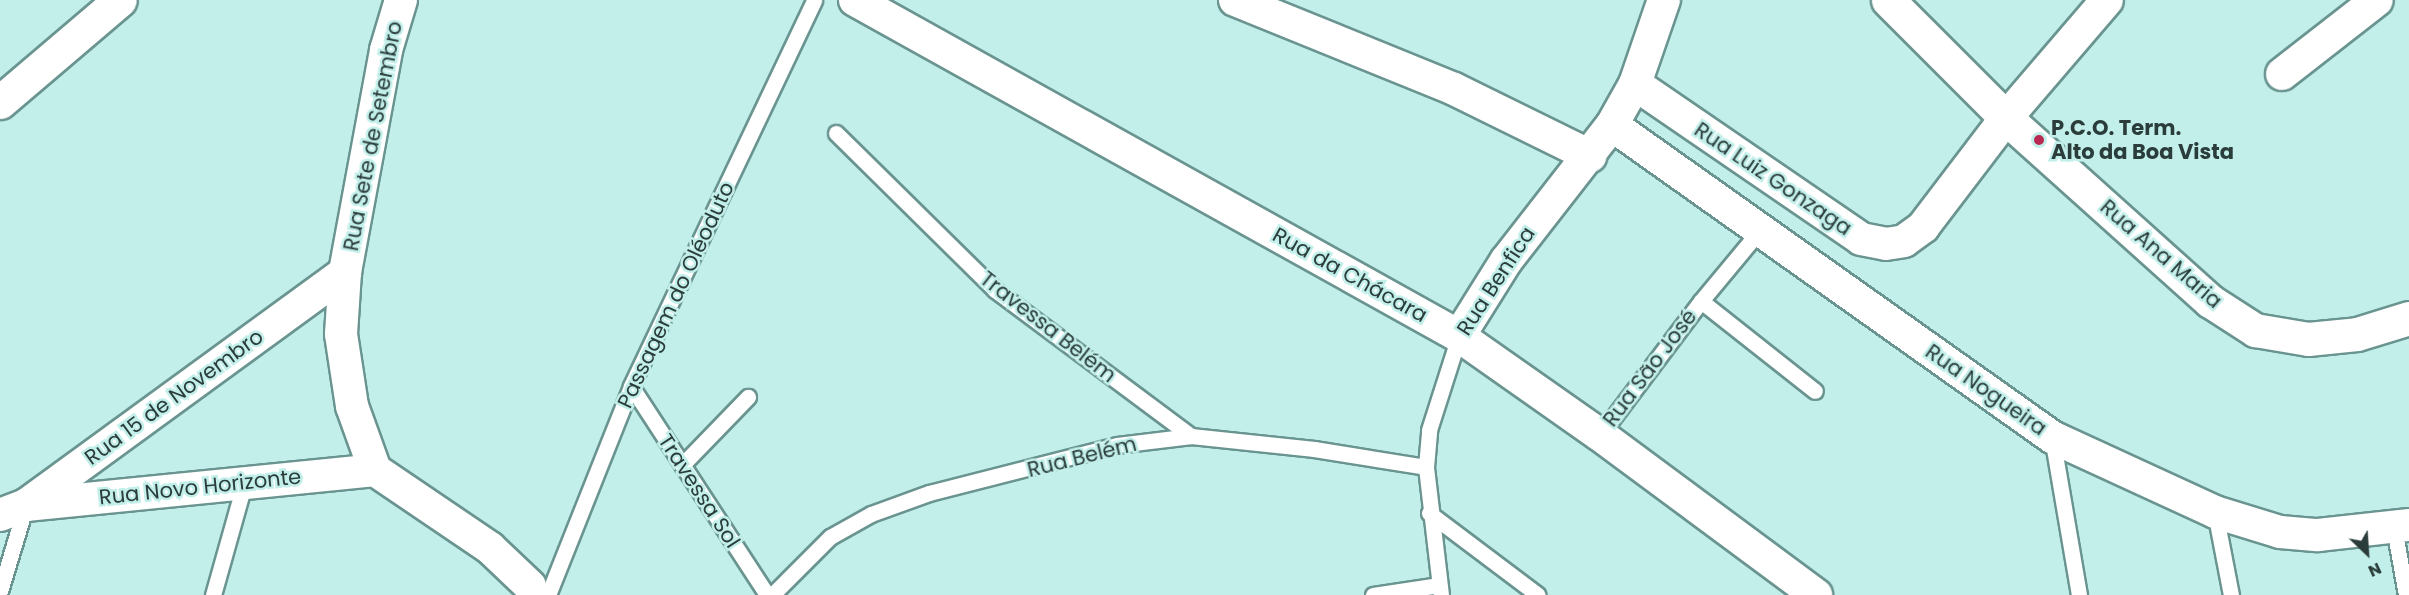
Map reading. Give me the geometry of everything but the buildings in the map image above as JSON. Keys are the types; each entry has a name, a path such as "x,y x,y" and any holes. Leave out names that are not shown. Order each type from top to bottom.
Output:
{"street":[{"path":"0,102 120,0"},
{"name":"Rua Sete de Setembro","path":"345,272 386,50 401,0"},
{"name":"Rua da Chácara","path":"855,0 1459,336 1600,435 1816,595"},
{"path":"1235,0 1454,89 1590,156"},
{"name":"Rua Benfica","path":"1459,336 1506,261 1612,125 1635,84 1664,0"},
{"name":"Rua Ana Maria","path":"1888,0 2006,118 2210,300 2255,330 2308,339 2357,334 2409,318"},
{"name":"Rua Luiz Gonzaga","path":"1635,84 1861,239 1886,244 1904,241 1923,227 2006,118 2107,0"},
{"path":"2282,74 2377,0"},
{"name":"Rua Nogueira","path":"1612,125 2052,437 2215,512 2280,532 2318,535 2401,527"},
{"path":"345,272 344,368 352,406 375,470 490,548 540,592"},
{"name":"Rua 15 de Novembro","path":"13,510 345,272"},
{"name":"Rua Novo Horizonte","path":"13,510 245,481 375,470"}],"lane":[{"name":"Passagem do Oléoduto","path":"540,592 632,386 814,0"},
{"name":"Travessa Belém","path":"836,133 995,290 1191,436"},
{"name":"Rua São José","path":"1600,435 1701,301 1760,230"},
{"name":"Rua São José","path":"1701,301 1815,391"},
{"name":"Rua Benfica","path":"1440,590 1429,513 1426,467 1429,430 1459,336"},
{"name":"Travessa Sol","path":"632,386 767,595"},
{"path":"682,465 748,397"},
{"name":"Rua Belém","path":"772,595 830,537 871,514 929,493 1117,445 1191,436 1314,448 1426,467"},
{"path":"2052,437 2079,595"},
{"path":"213,595 245,481"},
{"path":"0,591 13,510"},
{"path":"2215,512 2231,595"},
{"path":"1429,513 1538,595"},
{"path":"2401,527 2406,595"},
{"path":"1373,595 1440,590"}],"place":[{"name":"P.C.O. Term. Alto da Boa Vista","path":"2039,140"}]}
